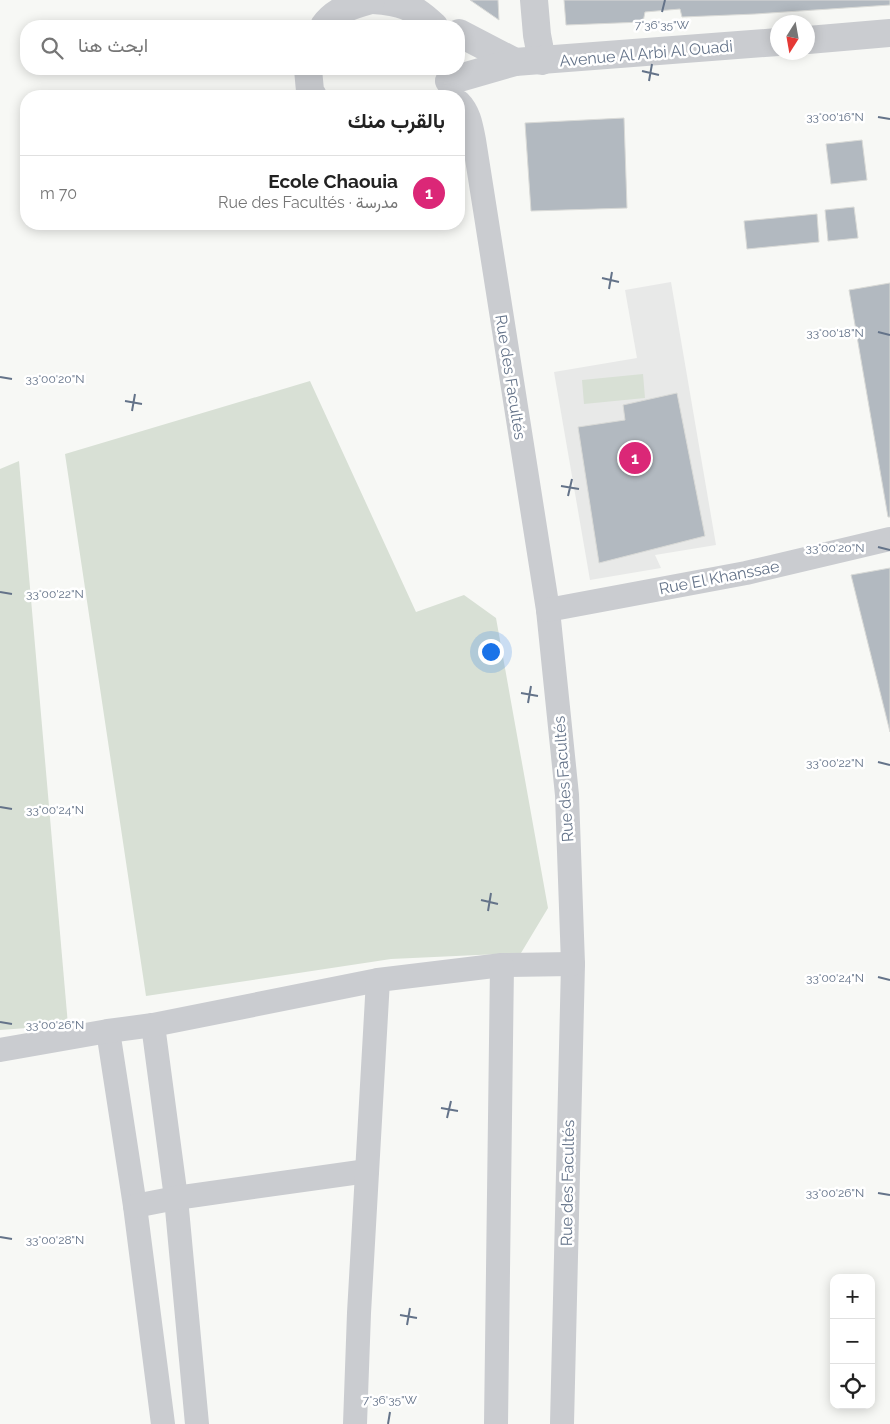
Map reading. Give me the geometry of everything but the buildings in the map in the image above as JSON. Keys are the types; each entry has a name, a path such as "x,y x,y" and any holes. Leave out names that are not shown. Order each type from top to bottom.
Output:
{"street":[{"path":"534,0 536,35 542,61"},
{"path":"328,20 372,1 427,20"},
{"path":"815,39 890,33"},
{"name":"Avenue Al Arbi Al Ouadi","path":"465,36 515,62"},
{"name":"Avenue Al Arbi Al Ouadi","path":"449,90 515,62 770,43"},
{"path":"309,75 310,90"},
{"name":"Rue des Facultés","path":"465,108 470,119 466,135 548,610 567,795 573,964 562,1424"},
{"name":"Rue El Khanssae","path":"548,610 746,573 890,539"},
{"path":"0,1050 153,1025 378,980 502,965 573,964"},
{"path":"496,1424 502,965"},
{"path":"351,1423 378,980"},
{"path":"153,1025 176,1198 197,1424"},
{"path":"108,1031 135,1206 163,1424"},
{"path":"135,1206 176,1198 367,1172"}],"shaded area":[{"path":"671,282 716,545 655,555 661,568 590,580 554,372 637,358 625,290"},
{"path":"643,374 645,398 584,404 582,380"},
{"path":"310,381 416,612 464,595 496,618 548,908 521,953 391,959 146,996 65,454"},
{"path":"19,461 68,1025 0,1030 0,469"}],"place":[{"name":"Ecole Chaouia","path":"635,458"}]}
